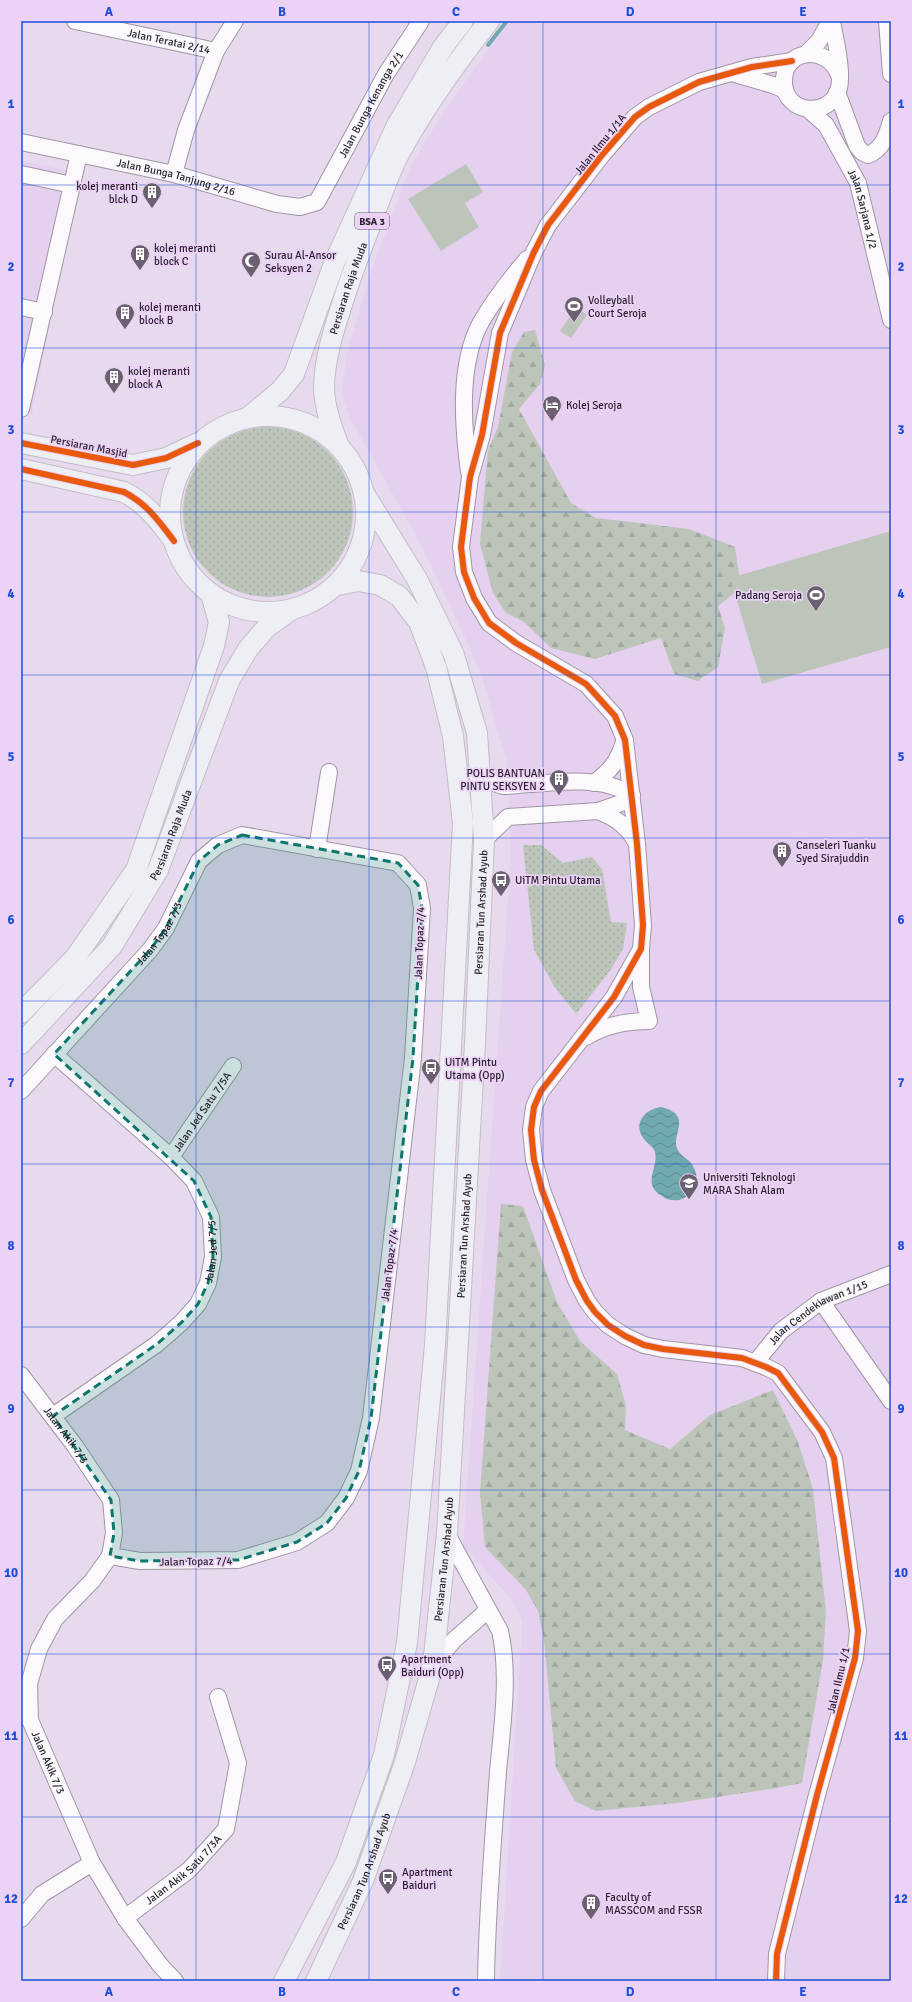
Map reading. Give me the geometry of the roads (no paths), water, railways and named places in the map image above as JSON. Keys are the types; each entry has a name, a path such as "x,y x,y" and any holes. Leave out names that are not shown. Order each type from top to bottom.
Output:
{"main road":[{"name":"Persiaran Raja Muda","path":"250,416 280,391 294,374 335,261 396,125 444,47 463,21"},
{"name":"Persiaran Raja Muda","path":"338,444 325,401 325,377 328,353 353,270 398,155 420,117 462,56 489,21"},
{"path":"21,469 124,492 138,499 154,514 174,541 188,571 211,594 236,607 263,612 291,610 316,601 338,585 357,559 366,528 365,495 356,468 338,444 313,426 284,416 250,416 219,428 198,443 177,476 170,508 174,541"},
{"name":"Persiaran Masjid","path":"21,443 133,465 166,458 198,443"},
{"name":"Persiaran Tun Arshad Ayub","path":"316,1981 363,1881 405,1762 433,1665 447,1534 475,1043 484,840 476,733 454,656 417,579 365,495"},
{"name":"Persiaran Tun Arshad Ayub","path":"284,1981 346,1862 384,1755 407,1643 435,1345 463,823 453,736 436,667 418,622 399,596 380,585 358,581 338,585"},
{"name":"Persiaran Raja Muda","path":"21,1013 75,958 136,870 214,646 219,622 211,594"},
{"name":"Persiaran Raja Muda","path":"21,1044 112,946 158,870 229,681 248,649 262,632 291,610"}],"street":[{"name":"Jalan Teratai 2/14","path":"75,21 216,51"},
{"path":"174,174 186,130 216,51 235,21"},
{"name":"Jalan Bunga Kenanga 2/1","path":"324,190 386,74 421,21"},
{"path":"831,21 819,41 785,72 785,90 794,104 809,110 826,106 837,92"},
{"path":"831,21 839,62 837,92 857,146 862,152 868,155 874,152 885,139 891,121"},
{"path":"887,21 891,74"},
{"path":"799,58 820,55 826,58 836,68 839,75"},
{"name":"Jalan Ilmu 1/1A","path":"534,252 548,225 602,155 635,117 649,107 686,88 752,67 799,58"},
{"path":"732,73 785,90"},
{"name":"Jalan Sarjana 1/2","path":"809,110 826,125 858,182 891,320"},
{"name":"Jalan Bunga Tanjung 2/16","path":"21,142 174,174 277,204 300,207 317,202 324,190"},
{"path":"21,409 79,154"},
{"path":"21,174 72,185"},
{"path":"534,252 500,333 482,435 470,477 461,547 464,572 474,598 489,622 516,644 586,684 615,716 625,740 637,844 643,925 641,949 641,988 649,1021 634,1021 606,1027 579,1041"},
{"path":"470,477 463,430 464,398 469,353 480,325 510,279 534,252"},
{"path":"21,306 44,312"},
{"path":"594,783 610,771 625,740"},
{"path":"317,849 329,772"},
{"path":"480,772 491,782 503,786 557,782 594,783 620,788 632,795"},
{"path":"484,840 508,817 598,811 624,802 632,795"},
{"path":"598,811 621,823 630,832 637,844"},
{"name":"Jalan Topaz 7/3","path":"21,1091 150,950 166,928 200,861 218,845 242,835 317,849"},
{"name":"Jalan Topaz 7/4","path":"110,1556 140,1561 238,1560 297,1542 327,1523 346,1498 358,1472 371,1418 413,1058 422,908 418,885 398,863 317,849"},
{"name":"Jalan Ilmu 1/1","path":"641,949 614,997 541,1091 534,1108 531,1130 534,1160 542,1190 576,1280 587,1301 595,1312 608,1325 625,1336 644,1345 663,1349 742,1358 778,1373 822,1432 834,1458 858,1631 855,1658 813,1810 777,1954 776,1981"},
{"name":"Jalan Jed 7/5","path":"53,1416 162,1340 182,1322 198,1304 208,1283 213,1257 210,1217 194,1181 171,1157 54,1054"},
{"name":"Jalan Jed Satu 7/5A","path":"171,1157 233,1066"},
{"name":"Jalan Cendekiawan 1/15","path":"755,1363 781,1331 821,1301 891,1274"},
{"path":"821,1301 891,1401"},
{"name":"Jalan Akik 7/3","path":"21,1375 76,1446 111,1500 114,1533 110,1556 92,1581 55,1619 39,1648 29,1684 30,1720 92,1863 125,1918 160,1966 175,1981"},
{"path":"447,1534 500,1631 504,1648 500,1745 487,1913 486,1981"},
{"path":"433,1665 454,1640 488,1610"},
{"name":"Jalan Akik Satu 7/3A","path":"125,1918 189,1870 226,1829 238,1763 218,1697"},
{"path":"21,1919 42,1894 92,1863"}],"water":[{"path":"661,1107 671,1110 679,1120 676,1142 677,1148 678,1151 691,1163 696,1176 695,1186 692,1191 689,1195 679,1200 666,1198 656,1191 653,1186 652,1176 656,1158 655,1152 644,1139 639,1128 645,1114 655,1108"}],"waterway":[{"path":"488,45 507,21"}],"place":[{"name":"kolej meranti blck D","path":"152,209"},
{"name":"kolej meranti block C","path":"140,271"},
{"name":"Surau Al-Ansor Seksyen 2","path":"251,278"},
{"name":"Volleyball Court Seroja","path":"574,323"},
{"name":"kolej meranti block B","path":"125,330"},
{"name":"kolej meranti block A","path":"114,394"},
{"name":"Kolej Seroja","path":"552,422"},
{"name":"Padang Seroja","path":"816,612"},
{"name":"POLIS BANTUAN PINTU SEKSYEN 2","path":"559,796"},
{"name":"Canseleri Tuanku Syed Sirajuddin","path":"782,868"},
{"name":"UiTM Pintu Utama","path":"501,897"},
{"name":"UiTM Pintu Utama (Opp)","path":"431,1085"},
{"name":"Universiti Teknologi MARA Shah Alam","path":"689,1200"},
{"name":"Apartment Baiduri (Opp)","path":"387,1682"},
{"name":"Apartment Baiduri","path":"388,1895"},
{"name":"Faculty of MASSCOM and FSSR","path":"591,1920"}]}
